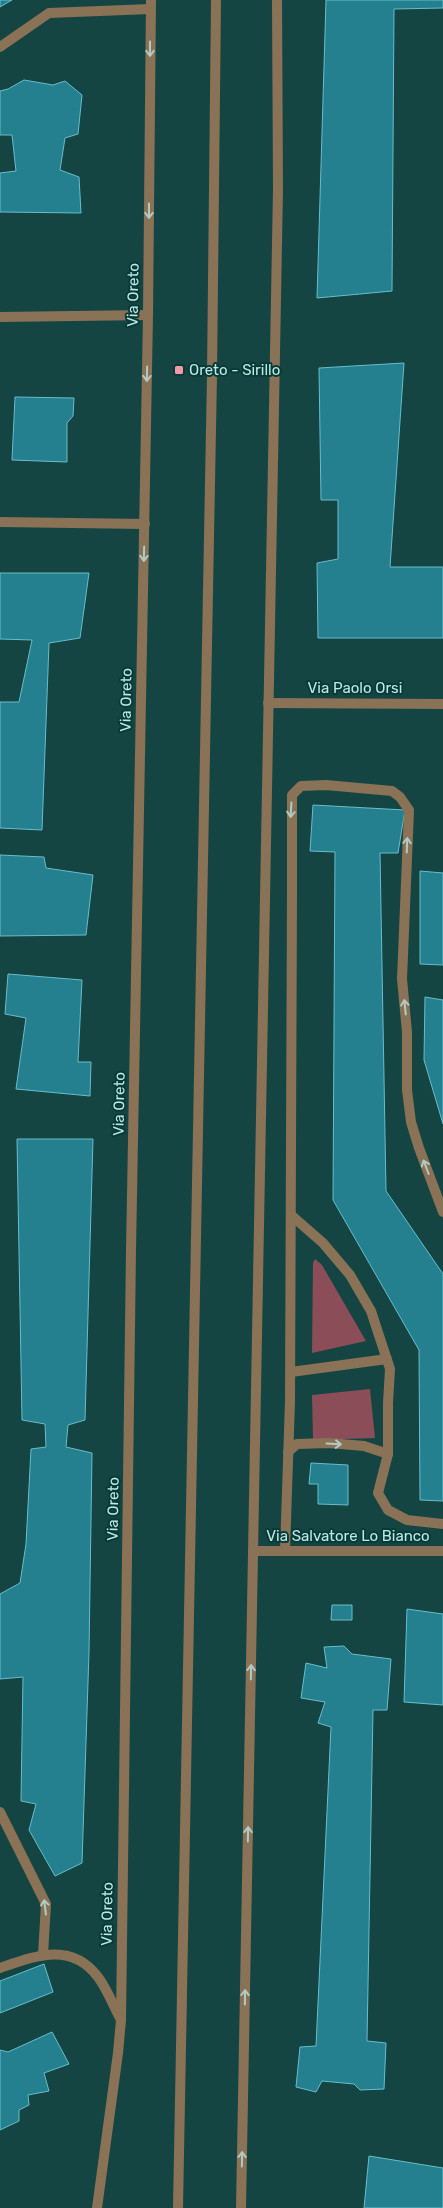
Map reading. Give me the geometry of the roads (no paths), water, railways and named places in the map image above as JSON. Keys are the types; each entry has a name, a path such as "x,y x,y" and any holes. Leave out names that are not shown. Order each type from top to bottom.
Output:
{"street":[{"path":"178,2208 212,375 216,0"},
{"path":"241,2208 278,199 277,0"},
{"path":"0,47 49,13 151,5"},
{"name":"Via Oreto","path":"97,2208 121,2020 131,1250 145,524 151,5"},
{"path":"0,317 148,315"},
{"path":"0,522 145,524"},
{"name":"Via Paolo Orsi","path":"268,703 443,704"},
{"path":"285,1551 290,1372 292,795 301,786 326,784 392,791 400,797 408,810 402,979 408,1032 407,1090 411,1122 443,1212"},
{"path":"291,1215 323,1242 350,1275 371,1311 387,1359 390,1369 388,1454 378,1493 388,1510 407,1520 443,1524"},
{"path":"290,1372 387,1359"},
{"path":"288,1452 297,1444 328,1443 364,1446 388,1454"},
{"name":"Via Salvatore Lo Bianco","path":"253,1551 443,1551"},
{"path":"0,1812 46,1904 43,1955"},
{"path":"0,1968 33,1956 59,1953 80,1961 98,1977 121,2020"}],"place":[{"name":"Oreto - Sirillo","path":"179,370"}]}
